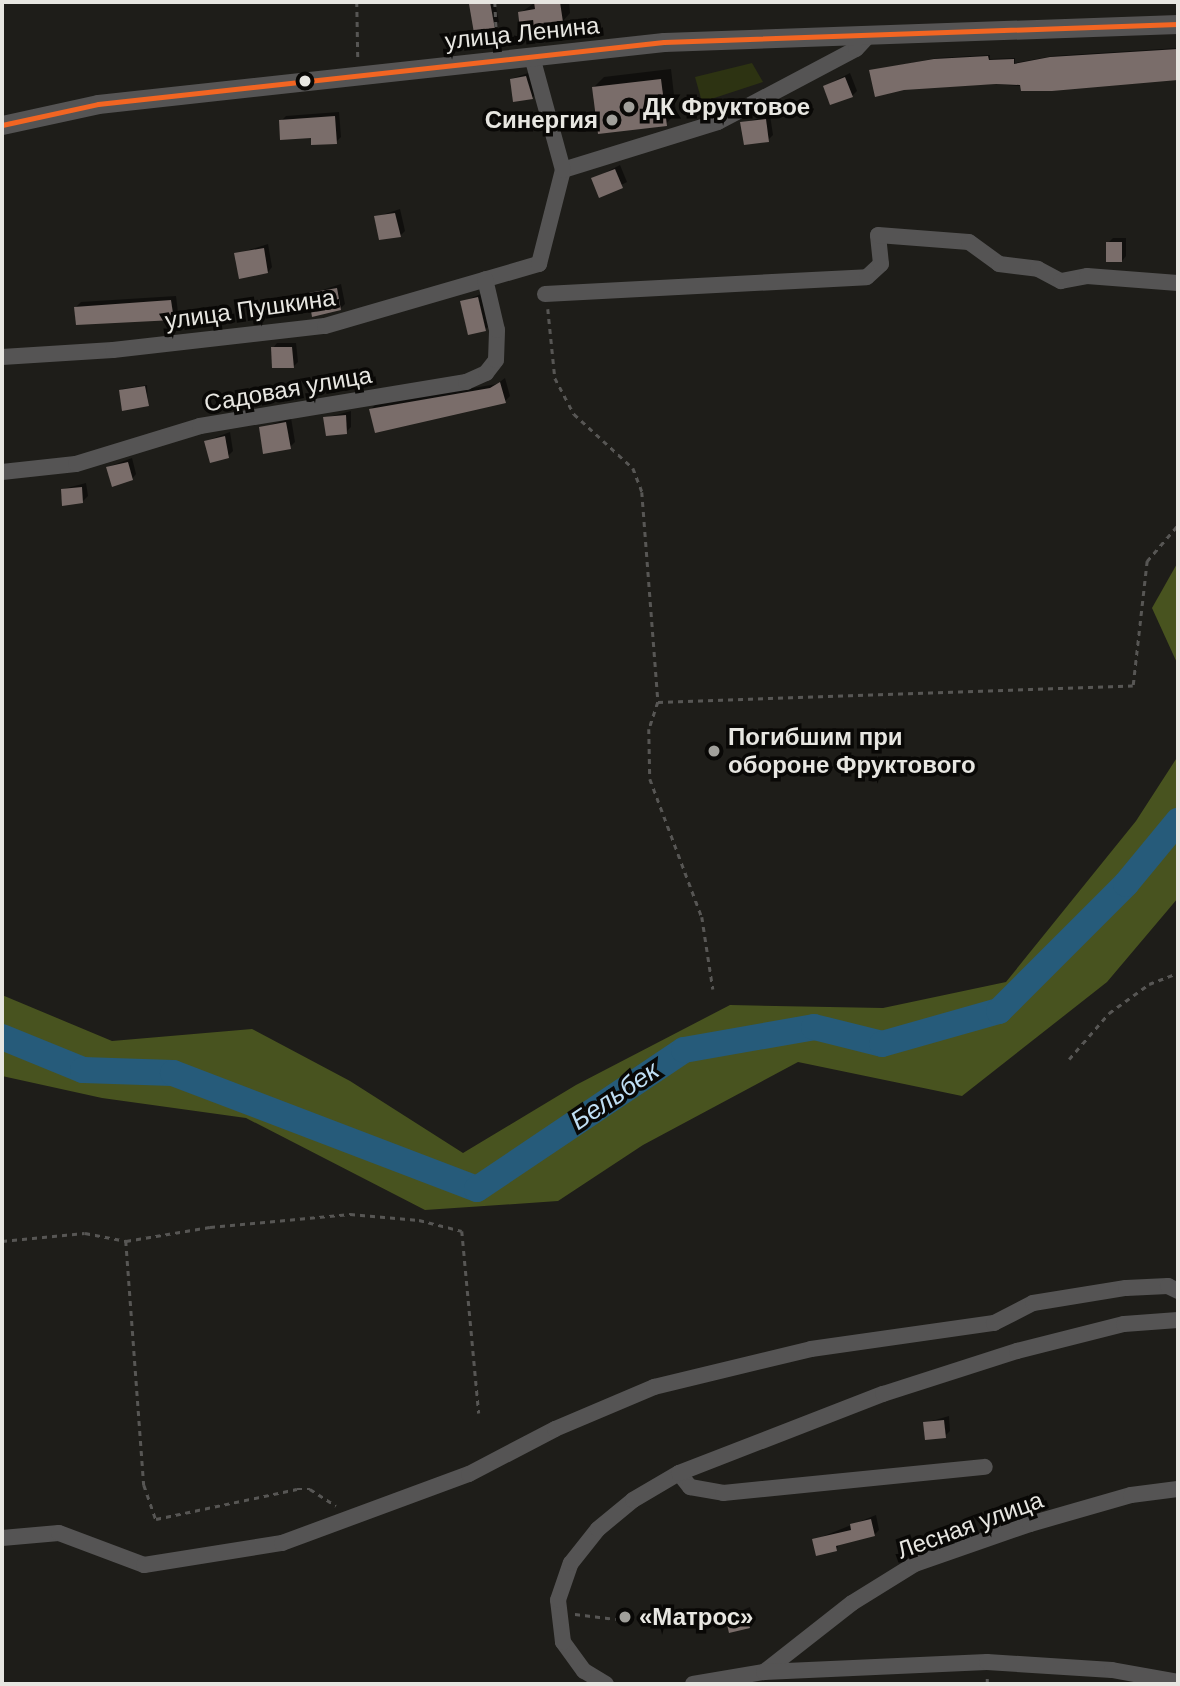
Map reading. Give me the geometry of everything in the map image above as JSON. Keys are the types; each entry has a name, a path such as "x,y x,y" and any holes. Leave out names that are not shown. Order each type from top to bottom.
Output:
{"main road":[{"name":"улица Ленина","path":"2,125 98,104 664,42 1178,24"}],"street":[{"path":"532,57 563,170 718,122 856,48 869,35"},
{"name":"улица Пушкина","path":"2,357 113,350 326,326 539,264 563,170"},
{"path":"545,294 867,277 881,264 878,235 969,242 999,264 1038,269 1061,281 1087,276 1178,283"},
{"name":"Садовая улица","path":"2,472 76,464 200,426 466,382 486,373 496,360 498,330 485,279"},
{"path":"2,1538 59,1533 144,1564 282,1543 469,1474 555,1429 654,1387 811,1349 994,1323 1033,1303 1126,1288 1168,1286 1178,1291"},
{"path":"603,1684 573,1660 563,1642 558,1615 566,1572 598,1529 633,1500 679,1473 883,1394 1017,1351 1124,1324 1178,1320"},
{"path":"679,1473 690,1487 723,1493 985,1467"},
{"name":"Лесная улица","path":"764,1672 852,1603 915,1564 1131,1495 1178,1489"},
{"path":"693,1684 764,1672 987,1662 1112,1670 1178,1682"}],"path":[{"path":"357,2 362,75"},
{"path":"495,2 498,61"},
{"path":"545,294 555,378 574,414 633,468 642,492 658,702 649,729 650,779 702,917 713,989"},
{"path":"658,702 1133,684 1147,561 1178,525"},
{"path":"1069,1059 1124,1001 1149,984 1178,973"},
{"path":"2,1241 86,1233 126,1241 210,1227 350,1214 419,1220 462,1231 479,1413"},
{"path":"126,1241 144,1485 156,1519 297,1489 310,1489 341,1510"},
{"path":"558,1615 616,1619"}],"green space":[{"path":"752,63 763,82 702,102 695,77"},
{"path":"1178,562 1178,665 1152,608"},
{"path":"1178,756 1178,898 1107,982 962,1096 798,1062 643,1145 558,1201 425,1210 246,1118 102,1098 2,1076 2,995 112,1041 252,1029 350,1081 463,1153 576,1085 730,1005 883,1008 1006,982 1136,821"}],"building":[{"path":"490,2 495,29 474,33 469,4"},
{"path":"534,2 560,2 563,22 520,29 518,12 535,9"},
{"path":"1178,49 1178,80 1052,91 1021,91 1020,85 996,84 904,90 875,97 869,70 934,59 988,56 989,60 1014,59 1014,64 1050,57"},
{"path":"526,76 533,99 513,102 510,79"},
{"path":"845,77 853,97 830,105 823,86"},
{"name":"ДК Фруктовое","path":"661,79 667,126 598,134 592,87"},
{"path":"335,116 337,144 311,145 311,138 280,140 279,120"},
{"path":"766,119 769,142 744,145 740,122"},
{"path":"615,169 623,188 599,198 591,178"},
{"path":"395,213 401,237 379,240 374,216"},
{"path":"1106,242 1122,242 1122,262 1106,262"},
{"path":"264,248 268,273 239,279 234,253"},
{"path":"337,288 341,310 312,317 308,293"},
{"path":"478,297 486,331 468,335 460,301"},
{"path":"171,300 174,320 76,325 74,307"},
{"path":"271,347 292,347 294,368 272,368"},
{"path":"500,382 506,403 375,433 369,409 490,388"},
{"path":"145,386 149,406 122,411 119,390"},
{"path":"346,415 347,434 326,436 323,417"},
{"path":"286,422 291,449 263,454 259,427"},
{"path":"225,436 229,458 210,463 204,441"},
{"path":"128,462 133,480 112,487 106,467"},
{"path":"82,487 83,503 62,506 61,489"},
{"path":"944,1420 946,1438 925,1440 923,1422"},
{"path":"871,1519 875,1536 836,1546 837,1551 816,1556 812,1539 851,1530 850,1524"},
{"path":"746,1611 750,1628 729,1633 725,1616"}],"waterway":[{"name":"Бельбек","path":"2,1037 83,1070 173,1073 477,1189 684,1050 814,1027 882,1044 999,1011 1126,884 1178,821"}],"transit line":[{"path":"2,125 98,104 664,42 1178,24"}],"place":[{"name":"ДК Фруктовое","path":"629,107"},
{"name":"Синергия","path":"612,120"},
{"name":"Погибшим при обороне Фруктового","path":"714,751"},
{"name":"«Матрос»","path":"625,1617"}]}
